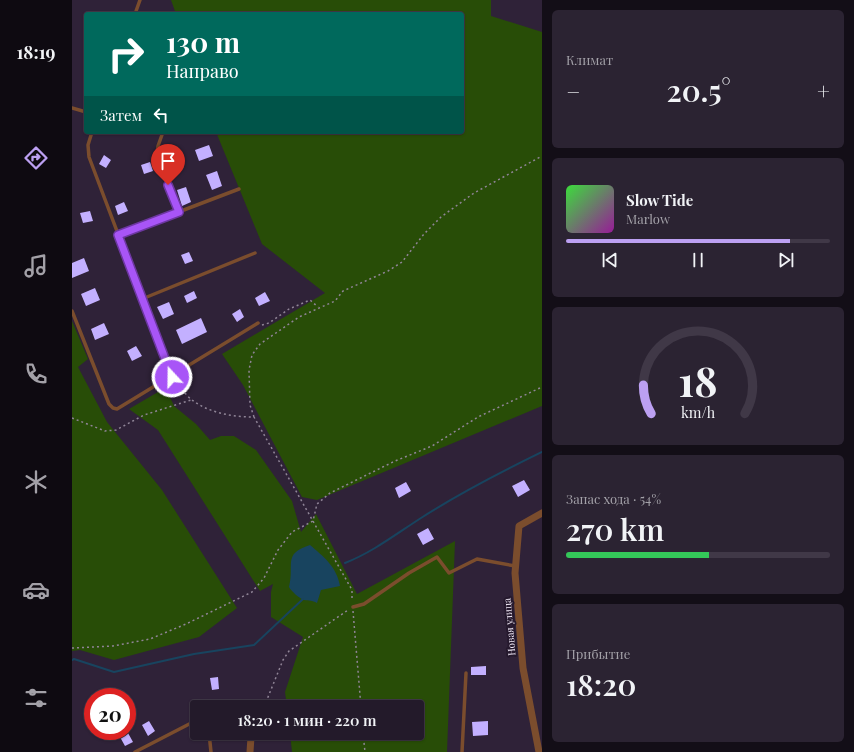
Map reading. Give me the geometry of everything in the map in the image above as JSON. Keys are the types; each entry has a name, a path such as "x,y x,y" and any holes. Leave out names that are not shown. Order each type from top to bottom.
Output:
{"street":[{"name":"Новая улица","path":"539,752 523,668 515,566 519,526 542,513"},
{"path":"250,752 251,740"}],"lane":[{"path":"136,12 140,0"},
{"path":"72,108 84,111"},
{"path":"91,134 88,145 89,157 172,377"},
{"path":"161,134 158,146 158,154 179,212"},
{"path":"118,235 239,189"},
{"path":"142,299 255,253"},
{"path":"72,311 109,404 113,408 122,408 258,323"},
{"path":"353,607 364,604 409,573 437,557 449,573 477,559 515,566"},
{"path":"462,752 466,673"},
{"path":"135,752 190,724"},
{"path":"210,740 211,752"}],"path":[{"path":"360,700 352,590 254,417 250,405 249,370 252,355 260,344 299,317 318,307 335,301 343,291 388,271 402,262 424,234 441,217 474,193 542,155"},
{"path":"258,323 259,327 269,323 289,309 310,300 318,307"},
{"path":"172,377 192,400 211,410 236,417 254,417"},
{"path":"72,648 112,646 150,639 252,592 264,578 278,550 292,532 313,521 317,504 330,493 395,461 432,446 478,417 542,387"},
{"path":"72,418 105,432 116,430 144,415 192,400"},
{"path":"267,700 283,660 289,651 353,607"},
{"path":"364,740 365,752"}],"green space":[{"path":"171,0 491,0 491,16 542,32 542,406 317,500 302,497 243,385 222,354 325,293 262,244 217,134 464,134 464,12 175,12"},
{"path":"72,321 88,359 78,367 107,422 162,490 237,608 199,637 114,660 80,650 72,651"},
{"path":"170,385 169,395 174,406 196,424 210,440 221,436 234,436 256,450 292,501 301,532 316,514 357,594 455,541 447,752 292,752 291,740 424,740 424,700 286,700 285,692 303,637 271,617 271,592 273,584 260,591 158,430 129,409"}],"water":[{"path":"310,545 329,562 336,573 340,586 321,590 317,603 298,597 289,587 291,561 293,556 301,548"}],"building":[{"path":"209,145 213,156 199,161 195,150"},
{"path":"176,148 181,160 174,163 169,151"},
{"path":"104,155 111,160 106,168 99,164"},
{"path":"150,162 153,171 144,174 141,165"},
{"path":"217,171 222,186 212,190 206,175"},
{"path":"186,187 191,202 182,206 177,190"},
{"path":"124,202 128,211 118,215 115,206"},
{"path":"90,211 93,221 83,223 80,213"},
{"path":"189,252 193,261 185,264 181,255"},
{"path":"84,258 89,271 72,278 72,263"},
{"path":"95,288 100,300 86,306 81,294"},
{"path":"194,291 197,298 187,303 184,296"},
{"path":"265,292 270,301 259,306 255,298"},
{"path":"169,302 174,314 163,319 157,307"},
{"path":"240,309 244,317 237,322 232,314"},
{"path":"201,318 207,332 182,344 176,330"},
{"path":"104,323 109,334 95,340 91,329"},
{"path":"136,346 142,356 132,361 127,351"},
{"path":"524,480 530,490 518,497 512,486"},
{"path":"406,482 411,491 399,498 395,488"},
{"path":"428,528 434,539 423,545 417,534"},
{"path":"486,666 486,675 471,675 471,667"},
{"path":"218,677 219,689 212,690 210,678"},
{"path":"149,721 155,731 148,736 142,725"},
{"path":"488,721 488,735 473,736 472,722"},
{"path":"122,740 132,740 133,742 125,746"}],"waterway":[{"path":"345,563 375,548 466,491 542,452"},
{"path":"72,660 74,659 114,672 194,654 254,645 303,599"}],"route":[{"path":"168,185 179,212 118,235 172,377"}]}
